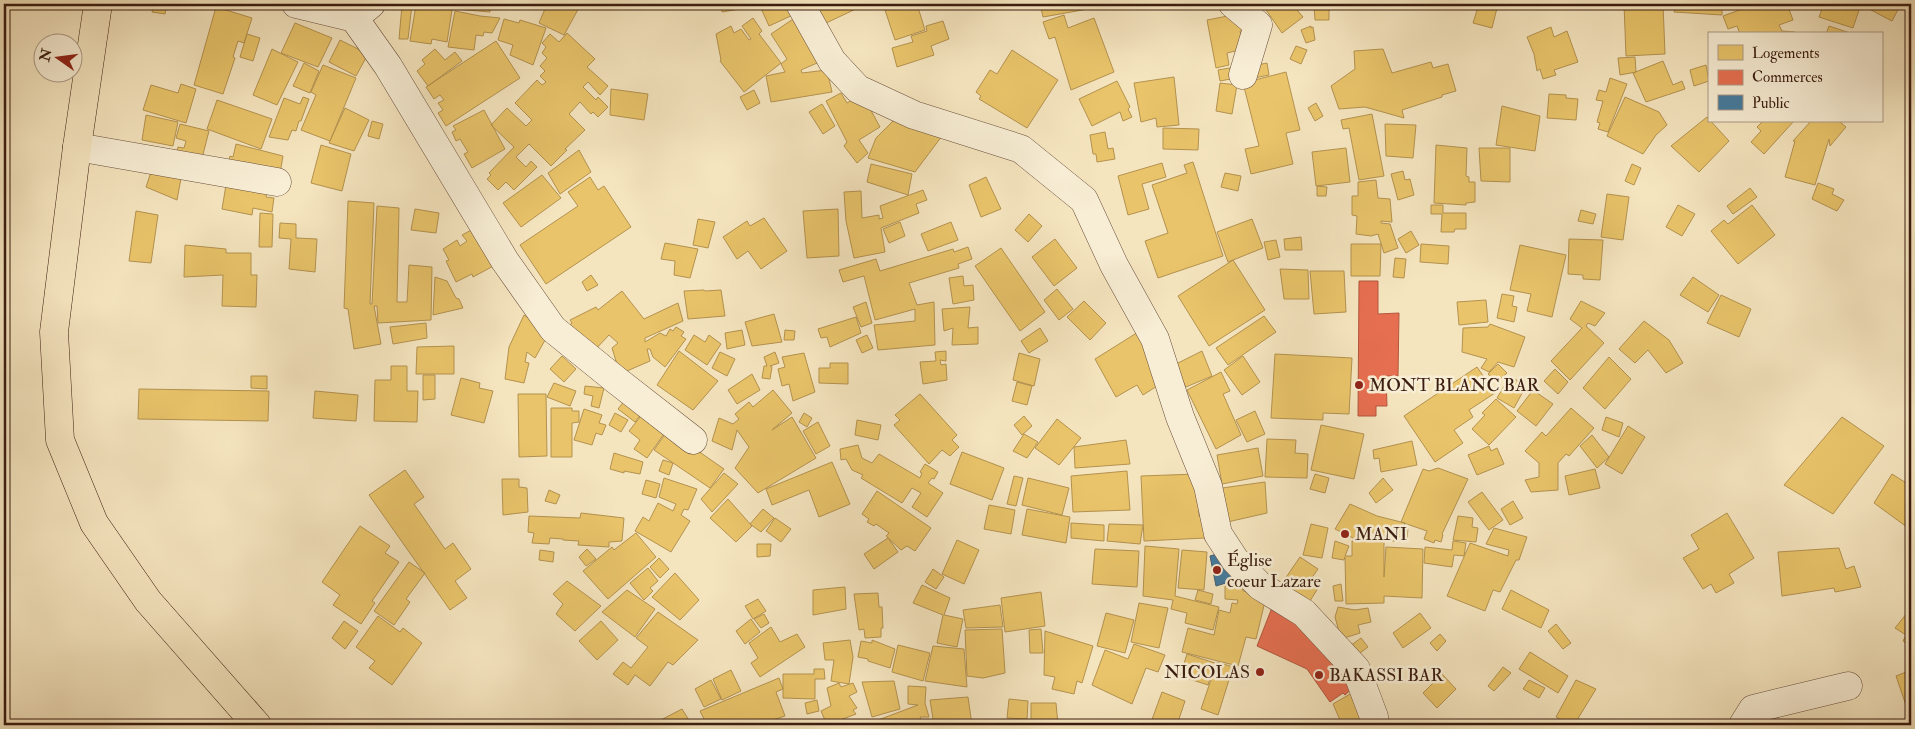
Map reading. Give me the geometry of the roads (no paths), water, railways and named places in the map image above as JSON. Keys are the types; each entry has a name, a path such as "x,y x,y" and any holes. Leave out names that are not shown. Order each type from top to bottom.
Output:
{"main road":[{"path":"98,4 77,147 54,332 60,440 94,523 148,601 257,725"}],"street":[{"path":"296,4 363,11 388,66 505,261 553,329 693,440"},
{"path":"800,4 832,61 858,89 914,115 1021,149 1084,200 1114,265 1155,339 1180,417 1208,486 1218,534 1235,560 1260,586 1304,613 1356,669 1374,717 1375,725"},
{"path":"1234,4 1258,25 1243,75"},
{"path":"77,147 277,182"},
{"path":"1743,725 1753,709 1848,686"}],"place":[{"name":"MONT BLANC BAR","path":"1359,385"},
{"name":"MANI","path":"1345,534"},
{"name":"Église coeur Lazare","path":"1217,570"},
{"name":"NICOLAS","path":"1260,672"},
{"name":"BAKASSI BAR","path":"1319,675"}]}
